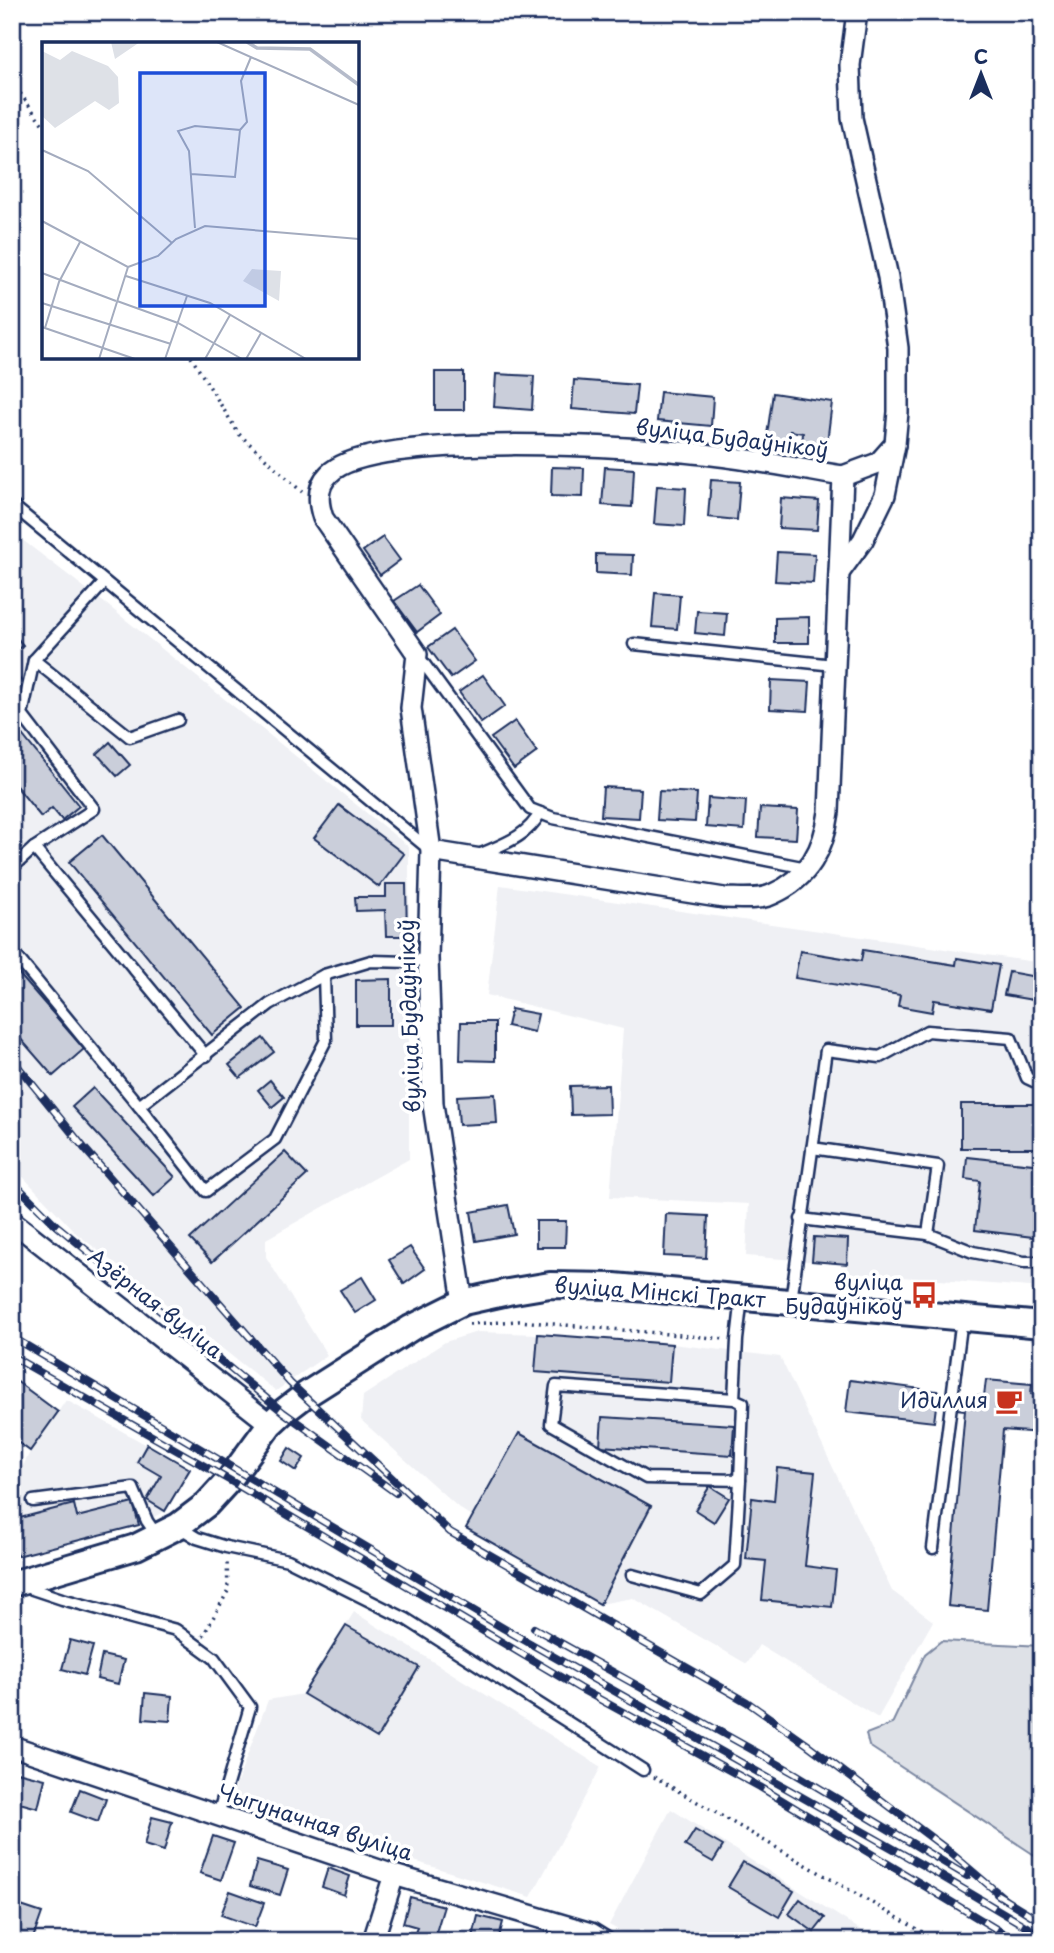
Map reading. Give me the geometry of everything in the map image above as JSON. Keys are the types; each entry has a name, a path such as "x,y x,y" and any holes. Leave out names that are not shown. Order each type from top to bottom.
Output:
{"street":[{"path":"839,573 863,540 885,495 898,412 897,336 888,276 852,118 850,65 857,12"},
{"name":"вуліца Будаўнікоў","path":"318,503 320,490 329,473 353,460 386,451 437,448 583,444 712,455 843,476 829,812 825,837 817,858 807,868 772,895 750,899 724,898 431,851"},
{"path":"843,476 878,463 895,444"},
{"path":"318,503 323,518 416,654"},
{"name":"вуліца Будаўнікоў","path":"416,654 411,708 431,851 428,958 433,1104 461,1314"},
{"name":"Азёрная вуліца","path":"12,1221 270,1424"},
{"name":"вуліца Мінскі Тракт","path":"18,1583 136,1547 168,1532 207,1504 229,1480 270,1424 304,1396 411,1328 461,1314 508,1292 550,1285 614,1286 1042,1325"},
{"name":"Чыгуначная вуліца","path":"12,1746 394,1875 591,1933 604,1941"},
{"path":"373,1941 394,1875"}],"lane":[{"path":"12,505 431,851"},
{"path":"12,867 34,848 94,809 22,715 34,660 104,583"},
{"path":"634,644 834,665"},
{"path":"416,654 530,809 553,818 807,868"},
{"path":"34,660 130,737 178,720"},
{"path":"472,858 518,837 533,826 540,813"},
{"path":"34,848 206,1056"},
{"path":"12,951 206,1191 275,1139 326,1040 324,975"},
{"path":"139,1106 270,1004 324,975 371,961 410,962 428,958"},
{"path":"791,1302 826,1050 880,1057 927,1031 1011,1038 1027,1078 1042,1085"},
{"path":"812,1147 938,1166 928,1234"},
{"path":"801,1219 928,1234 973,1252 1024,1262 1042,1262"},
{"path":"734,1399 742,1297"},
{"path":"933,1548 962,1318"},
{"path":"632,1575 701,1594 735,1565 740,1480 743,1403 734,1399 556,1386 551,1424 646,1478 740,1480"},
{"path":"33,1501 133,1488 147,1521 168,1532 288,1560 406,1619 643,1770"},
{"path":"18,1583 62,1599 176,1630 214,1658 250,1707 218,1815"}],"path":[{"path":"12,82 42,123"},
{"path":"192,359 239,434 304,494 318,503"},
{"path":"461,1314 483,1322 519,1321 737,1340"},
{"path":"197,1645 228,1591 226,1547"},
{"path":"643,1770 939,1941"}],"shaded area":[{"path":"12,532 409,847 409,1159 266,1239 266,1257 327,1355 276,1391 76,1233 12,1165"},
{"path":"500,885 1042,963 1042,1288 850,1273 846,1264 746,1256 749,1204 610,1197 623,1029 487,995"},
{"path":"477,1332 672,1344 780,1357 892,1591 933,1621 878,1718 759,1645 747,1664 633,1598 600,1604 466,1528 471,1516 361,1420 363,1396 445,1342"},
{"path":"12,1378 58,1412 66,1400 190,1469 165,1511 139,1525 12,1557 12,1488 30,1452 12,1438"},
{"path":"354,1612 601,1767 531,1897 229,1804 268,1700 303,1694"},
{"path":"941,1641 1042,1646 1042,1860 869,1746 866,1734 892,1724 925,1654"},
{"path":"671,1809 878,1941 638,1941 609,1925"}],"building":[{"path":"435,372 464,372 464,410 435,410"},
{"path":"496,374 534,376 532,410 494,407"},
{"path":"574,380 637,385 634,414 572,409"},
{"path":"660,392 713,397 711,426 657,421"},
{"path":"773,393 832,402 826,451 802,447 803,433 790,431 787,446 766,442"},
{"path":"552,467 584,468 583,497 551,496"},
{"path":"605,467 634,469 632,507 602,505"},
{"path":"711,480 740,482 737,520 708,517"},
{"path":"657,486 686,488 684,526 654,524"},
{"path":"781,498 819,501 817,530 779,528"},
{"path":"383,537 400,560 380,575 363,551"},
{"path":"777,552 815,554 813,583 775,581"},
{"path":"596,554 633,555 632,575 596,573"},
{"path":"418,585 440,615 417,632 394,601"},
{"path":"655,593 680,595 677,629 652,627"},
{"path":"697,611 727,613 725,636 695,633"},
{"path":"809,617 809,643 775,643 775,618"},
{"path":"452,630 475,661 451,678 428,647"},
{"path":"12,632 23,645 12,654"},
{"path":"12,670 24,684 12,693"},
{"path":"483,675 505,706 481,723 459,692"},
{"path":"771,680 810,682 808,711 770,709"},
{"path":"515,721 537,752 514,769 491,738"},
{"path":"12,722 79,806 62,820 52,808 41,817 12,781"},
{"path":"110,742 130,765 117,776 97,754"},
{"path":"603,787 641,789 639,818 601,816"},
{"path":"659,791 697,793 695,822 657,820"},
{"path":"708,798 746,801 744,830 706,827"},
{"path":"339,805 404,854 379,887 314,838"},
{"path":"760,808 798,810 796,839 758,837"},
{"path":"102,835 245,1008 212,1035 69,862"},
{"path":"386,884 406,884 407,936 386,936 385,910 356,911 355,897 386,897"},
{"path":"863,950 956,965 957,958 999,965 991,1009 934,1000 932,1012 898,1006 900,995 795,978 800,951 861,961"},
{"path":"12,966 84,1049 53,1076 12,1029"},
{"path":"1009,972 1042,978 1039,1001 1004,995"},
{"path":"391,979 391,1025 356,1025 356,980"},
{"path":"511,1009 538,1014 534,1032 507,1026"},
{"path":"461,1022 495,1022 495,1061 460,1060"},
{"path":"263,1038 274,1052 240,1078 229,1065"},
{"path":"270,1080 284,1097 272,1107 258,1090"},
{"path":"608,1085 609,1114 571,1115 570,1086"},
{"path":"93,1088 175,1177 154,1196 72,1107"},
{"path":"495,1094 497,1123 459,1125 457,1096"},
{"path":"961,1104 1042,1104 1042,1148 961,1148"},
{"path":"285,1152 307,1175 212,1262 190,1239"},
{"path":"967,1157 1042,1165 1042,1238 975,1230 980,1181 965,1179"},
{"path":"508,1205 514,1234 476,1241 471,1212"},
{"path":"666,1214 708,1216 706,1258 664,1256"},
{"path":"536,1221 566,1221 565,1247 536,1247"},
{"path":"814,1237 848,1239 847,1264 812,1261"},
{"path":"410,1247 425,1269 404,1284 389,1260"},
{"path":"362,1277 376,1300 355,1313 340,1290"},
{"path":"538,1334 672,1344 669,1382 535,1372"},
{"path":"12,1378 58,1412 30,1451 12,1438"},
{"path":"850,1380 938,1391 934,1422 846,1412"},
{"path":"986,1380 1032,1384 1031,1394 1042,1395 1042,1433 1003,1430 987,1610 948,1606 965,1410 957,1409 958,1394 984,1396"},
{"path":"602,1417 734,1425 732,1455 600,1446"},
{"path":"519,1433 651,1506 600,1604 466,1528"},
{"path":"147,1444 190,1469 165,1511 147,1500 161,1476 137,1462"},
{"path":"289,1448 304,1458 296,1471 281,1461"},
{"path":"777,1468 815,1472 805,1566 836,1570 832,1607 762,1600 766,1561 746,1559 752,1498 774,1501"},
{"path":"710,1486 729,1498 714,1522 695,1510"},
{"path":"133,1503 139,1525 17,1556 12,1537 12,1520 74,1504 77,1517"},
{"path":"346,1626 419,1667 377,1738 303,1694"},
{"path":"70,1640 93,1646 85,1675 62,1669"},
{"path":"102,1655 124,1660 118,1684 97,1679"},
{"path":"145,1693 172,1696 170,1721 143,1719"},
{"path":"17,1772 45,1779 38,1808 12,1801"},
{"path":"80,1789 106,1799 98,1822 71,1812"},
{"path":"152,1817 172,1822 164,1851 144,1845"},
{"path":"695,1830 723,1846 713,1862 685,1846"},
{"path":"213,1836 234,1843 221,1880 200,1873"},
{"path":"257,1861 288,1870 280,1895 250,1886"},
{"path":"743,1862 794,1891 779,1917 728,1887"},
{"path":"328,1868 350,1876 344,1895 322,1887"},
{"path":"230,1891 264,1903 255,1927 221,1915"},
{"path":"410,1897 444,1906 434,1939 415,1933 417,1927 403,1923"},
{"path":"800,1899 825,1918 814,1932 789,1914"},
{"path":"21,1906 42,1913 32,1941 12,1941 12,1930"},
{"path":"478,1916 503,1922 498,1941 472,1941"},
{"path":"139,1933 159,1940 159,1941 136,1941"}],"railway":[{"path":"12,1059 85,1149 290,1383 450,1532 747,1702 945,1848 1005,1899"},
{"path":"12,1181 56,1225 283,1412 396,1493"},
{"path":"12,1337 503,1628 931,1870 1042,1936"},
{"path":"15,1358 229,1480 579,1688 760,1787 1016,1941"},
{"path":"534,1628 794,1773 967,1876"},
{"path":"997,1894 1042,1922"}],"place":[{"name":"вуліца Будаўнікоў","path":"924,1295"},
{"name":"Идиллия","path":"1009,1401"}]}
